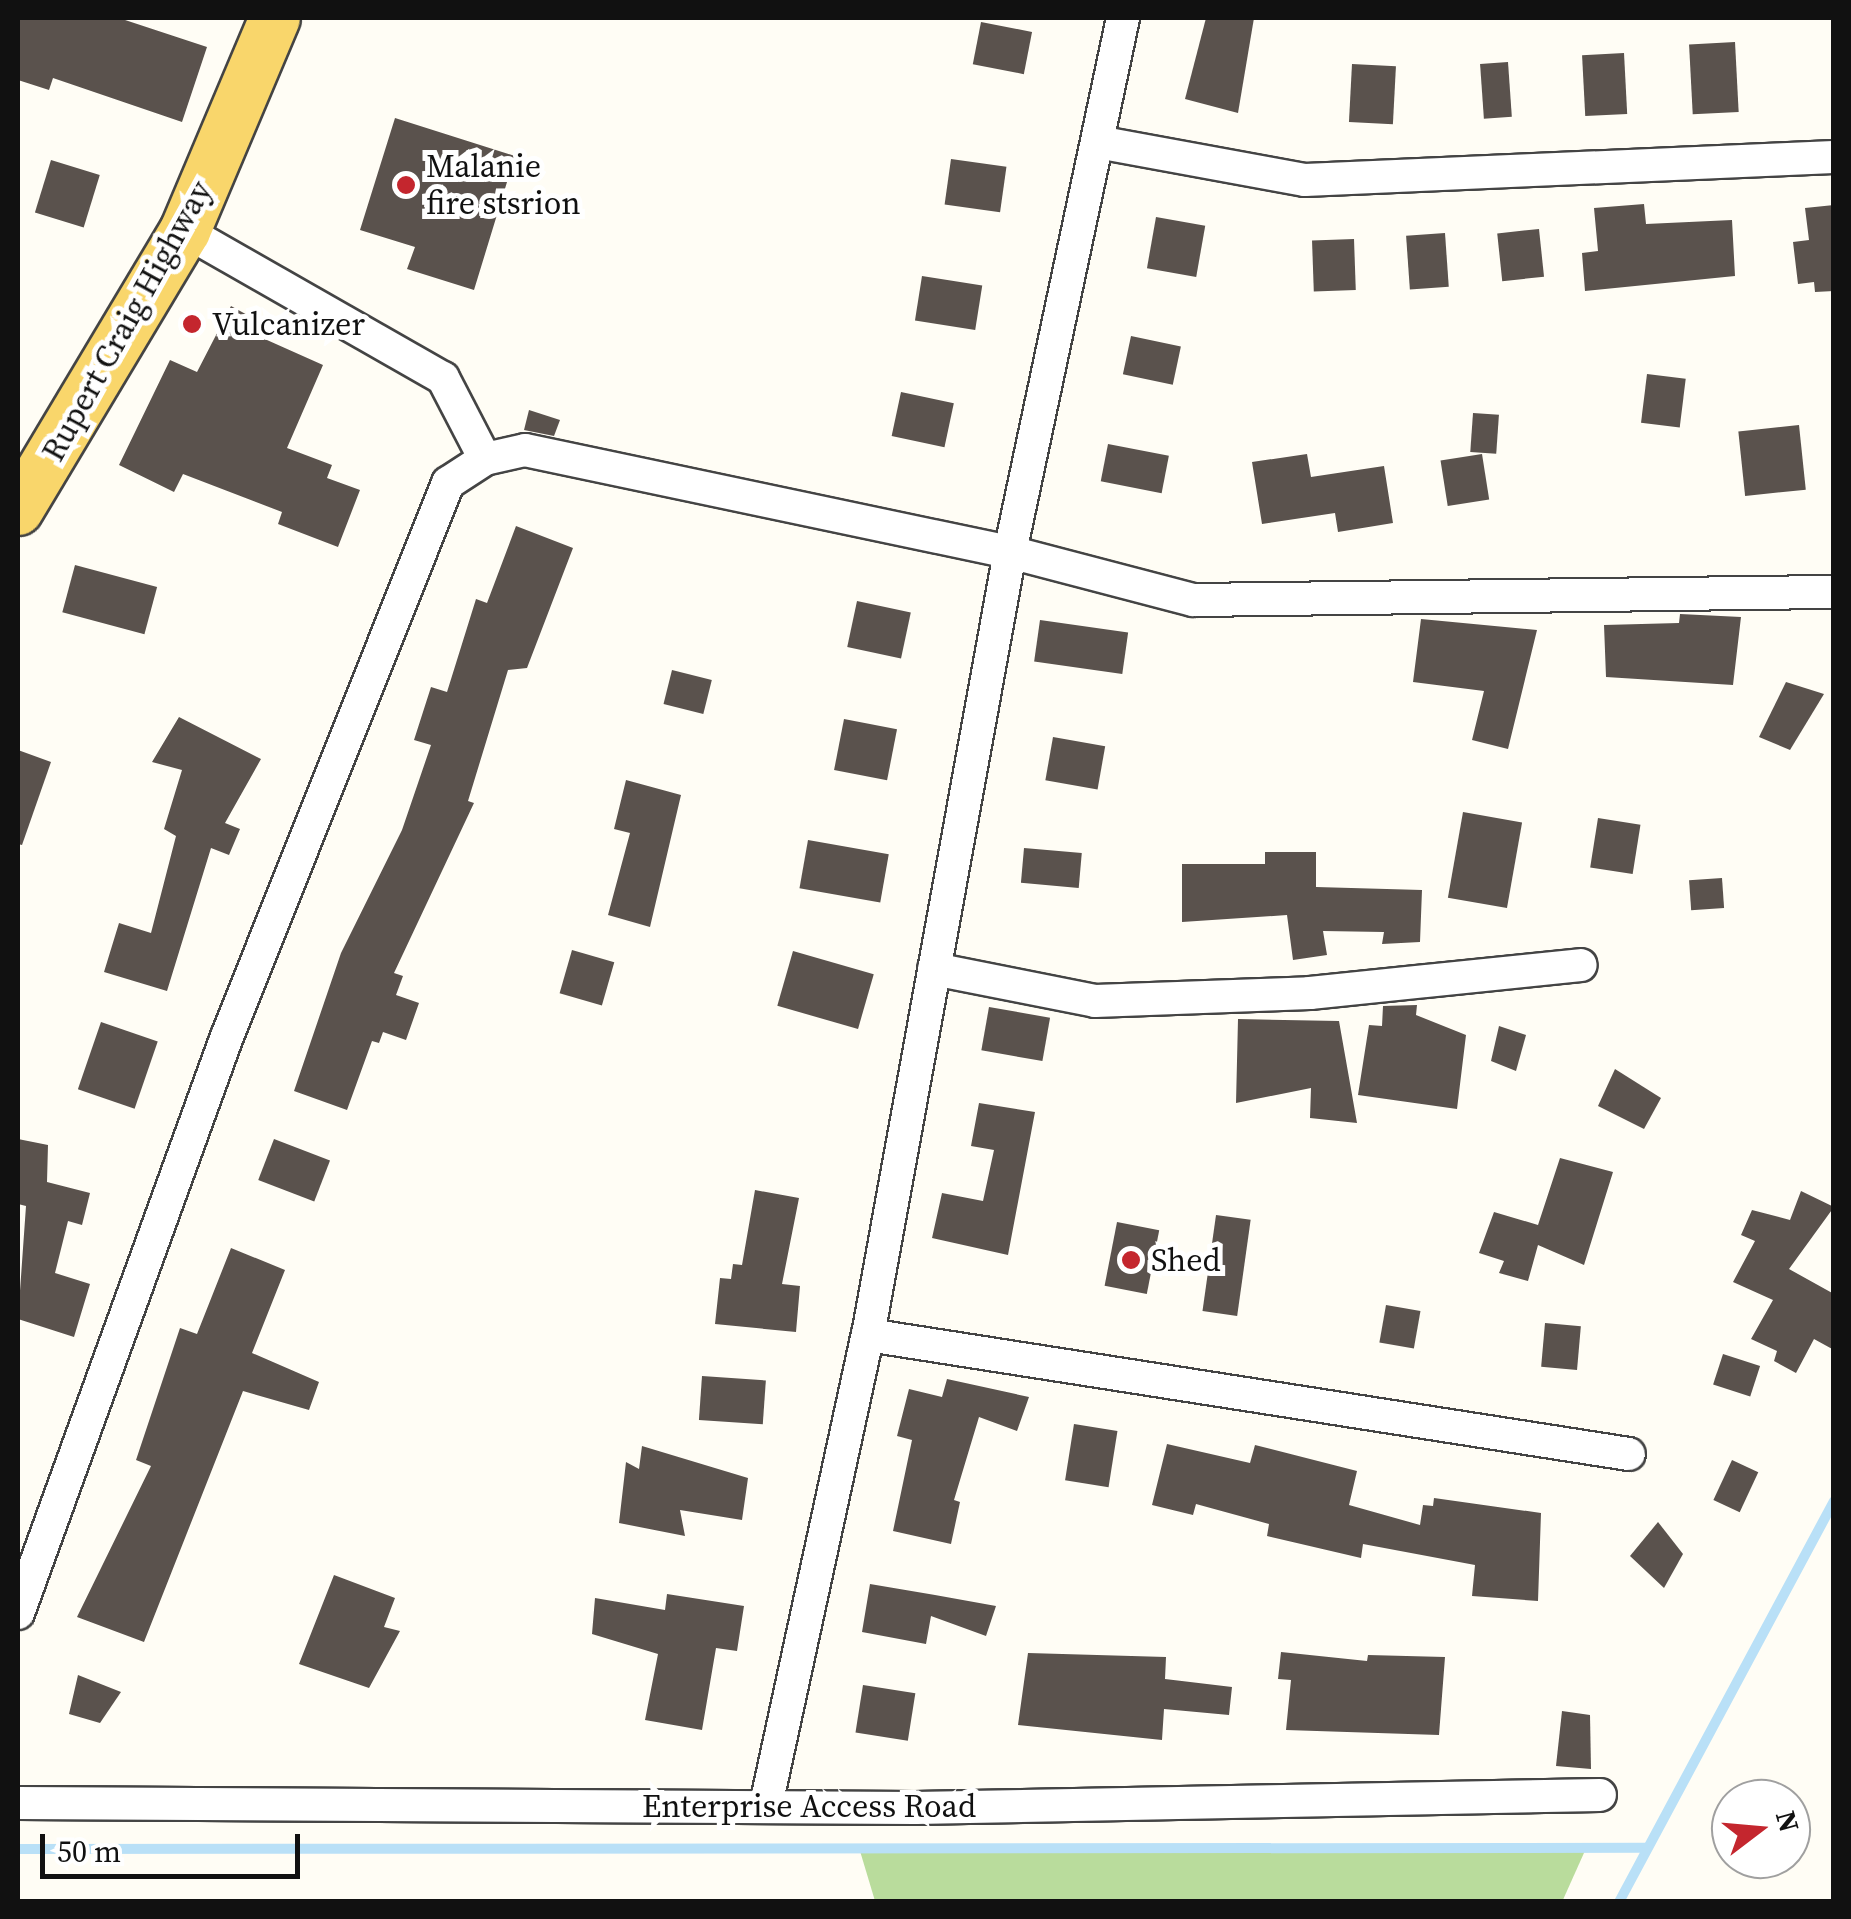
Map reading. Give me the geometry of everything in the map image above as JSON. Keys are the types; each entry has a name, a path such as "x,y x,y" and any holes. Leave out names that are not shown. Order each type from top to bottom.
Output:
{"main road":[{"name":"Rupert Craig Highway","path":"18,510 185,231 275,18"}],"street":[{"path":"766,1805 868,1335 1010,552 1102,142 1123,18"},
{"path":"1102,142 1305,180 1834,157"},
{"path":"185,231 443,378 485,459"},
{"path":"18,1613 226,1040 448,483 485,459 525,450 1010,552 1193,600 1834,592"},
{"path":"934,968 1095,1000 1310,993 1581,965"},
{"path":"868,1335 1629,1454"},
{"name":"Enterprise Access Road","path":"18,1804 766,1805 1600,1795"}],"green space":[{"path":"1588,1844 1562,1902 875,1901 860,1851"}],"building":[{"path":"18,18 119,18 207,47 182,122 53,78 49,90 18,80"},
{"path":"1206,18 1254,18 1238,113 1185,99"},
{"path":"981,22 1032,32 1024,74 973,64"},
{"path":"1735,42 1739,112 1693,114 1689,44"},
{"path":"1624,53 1627,114 1585,116 1582,55"},
{"path":"1508,62 1512,117 1484,119 1480,64"},
{"path":"1352,64 1396,66 1393,124 1349,122"},
{"path":"395,118 515,156 474,290 407,269 415,247 360,230"},
{"path":"951,159 1006,167 1000,212 945,205"},
{"path":"51,160 100,175 84,228 35,213"},
{"path":"1644,204 1646,224 1732,220 1735,276 1585,291 1582,253 1598,251 1594,208"},
{"path":"1834,205 1834,291 1815,292 1814,282 1798,284 1793,242 1809,240 1805,208"},
{"path":"1156,217 1205,226 1196,277 1147,268"},
{"path":"1539,229 1544,277 1502,281 1497,233"},
{"path":"1445,233 1449,287 1410,290 1406,236"},
{"path":"1354,239 1356,290 1314,291 1312,240"},
{"path":"922,276 982,286 975,330 915,320"},
{"path":"231,306 264,324 258,336 323,365 287,448 332,465 327,478 360,490 338,547 278,524 282,512 183,474 174,492 119,465 170,360 197,372"},
{"path":"1131,336 1181,347 1173,385 1123,374"},
{"path":"1647,374 1686,379 1680,427 1641,423"},
{"path":"901,392 954,403 944,447 892,436"},
{"path":"529,410 560,420 554,436 524,430"},
{"path":"1473,413 1499,415 1496,454 1470,452"},
{"path":"1799,425 1806,490 1745,496 1738,431"},
{"path":"1108,444 1169,456 1162,493 1101,481"},
{"path":"1307,454 1311,477 1384,466 1393,523 1338,532 1335,513 1262,524 1252,462"},
{"path":"1482,454 1489,499 1448,506 1441,461"},
{"path":"516,526 573,548 527,668 508,670 468,801 474,803 394,973 403,976 396,995 419,1003 406,1040 383,1032 379,1043 372,1041 347,1110 294,1091 341,953 402,830 431,745 414,740 431,687 447,692 476,599 487,603"},
{"path":"75,565 157,587 144,634 62,612"},
{"path":"857,601 911,612 901,658 847,647"},
{"path":"1680,614 1741,617 1733,685 1606,677 1604,625 1679,623"},
{"path":"1421,619 1537,630 1508,749 1472,740 1484,691 1413,682"},
{"path":"1040,620 1128,632 1122,674 1034,662"},
{"path":"672,670 712,680 703,714 664,704"},
{"path":"1786,682 1824,694 1790,750 1759,737"},
{"path":"179,717 261,759 225,823 240,829 229,855 211,848 167,991 104,972 119,923 151,933 176,836 164,829 182,770 152,762"},
{"path":"844,719 897,729 887,780 834,770"},
{"path":"1053,737 1105,746 1098,790 1045,780"},
{"path":"18,750 51,762 22,845 18,844"},
{"path":"626,780 681,795 650,927 608,915 630,833 614,829"},
{"path":"1463,812 1522,822 1507,908 1448,898"},
{"path":"1598,818 1640,825 1633,874 1590,867"},
{"path":"808,840 889,854 880,902 799,888"},
{"path":"1024,848 1082,853 1079,888 1021,883"},
{"path":"1265,852 1316,852 1316,887 1422,890 1420,942 1382,944 1384,932 1323,931 1327,955 1293,960 1287,915 1182,922 1182,864 1265,864"},
{"path":"1722,878 1724,908 1691,910 1689,880"},
{"path":"572,950 614,962 602,1005 560,993"},
{"path":"793,951 874,974 858,1029 777,1006"},
{"path":"1417,1005 1416,1015 1466,1035 1457,1109 1358,1095 1369,1025 1382,1026 1383,1006"},
{"path":"989,1007 1050,1018 1042,1061 981,1050"},
{"path":"1238,1019 1339,1021 1357,1123 1310,1118 1311,1088 1236,1103"},
{"path":"101,1022 158,1042 135,1109 78,1089"},
{"path":"1499,1026 1526,1035 1516,1071 1491,1061"},
{"path":"1615,1069 1661,1098 1644,1129 1598,1106"},
{"path":"979,1103 1035,1112 1008,1255 932,1238 942,1193 983,1201 994,1150 971,1146"},
{"path":"18,1139 48,1145 47,1182 90,1193 82,1225 68,1221 55,1273 90,1284 74,1337 18,1319 26,1206 18,1204"},
{"path":"274,1139 330,1161 314,1202 258,1180"},
{"path":"1560,1158 1613,1172 1584,1265 1538,1245 1528,1281 1499,1273 1504,1261 1479,1253 1494,1212 1538,1225"},
{"path":"755,1190 799,1198 782,1284 800,1286 796,1332 715,1324 720,1278 731,1279 733,1264 742,1265"},
{"path":"1801,1191 1834,1207 1789,1269 1834,1294 1834,1350 1814,1339 1796,1373 1774,1361 1777,1351 1751,1339 1773,1300 1733,1282 1755,1241 1741,1235 1752,1210 1790,1220"},
{"path":"1216,1215 1251,1220 1237,1316 1203,1311"},
{"name":"Shed","path":"1117,1222 1159,1230 1147,1294 1105,1286"},
{"path":"231,1248 285,1270 252,1353 319,1382 309,1410 243,1391 144,1642 77,1617 151,1466 136,1460 180,1328 197,1334"},
{"path":"1386,1305 1420,1311 1414,1349 1379,1342"},
{"path":"1545,1323 1581,1326 1577,1370 1541,1367"},
{"path":"1723,1354 1760,1366 1750,1396 1713,1384"},
{"path":"702,1376 766,1380 763,1424 699,1420"},
{"path":"947,1379 1029,1397 1017,1431 979,1417 954,1500 960,1502 951,1544 893,1531 912,1440 897,1436 909,1389 942,1397"},
{"path":"1074,1424 1117,1431 1109,1487 1065,1480"},
{"path":"1167,1444 1250,1463 1255,1445 1357,1471 1349,1505 1420,1525 1423,1505 1433,1506 1434,1498 1541,1513 1538,1601 1472,1596 1475,1565 1363,1544 1361,1558 1267,1536 1269,1524 1196,1504 1193,1515 1152,1505"},
{"path":"642,1446 748,1478 742,1520 680,1510 685,1536 619,1523 626,1462 639,1469"},
{"path":"1732,1460 1758,1472 1740,1512 1713,1500"},
{"path":"1658,1522 1683,1554 1664,1588 1630,1556"},
{"path":"334,1575 395,1598 384,1627 400,1631 369,1688 299,1664"},
{"path":"870,1584 996,1606 986,1636 931,1616 926,1644 862,1632"},
{"path":"667,1594 744,1606 737,1651 716,1648 702,1730 645,1720 658,1654 592,1634 595,1598 665,1610"},
{"path":"1281,1652 1367,1661 1368,1655 1445,1657 1439,1735 1286,1730 1291,1680 1278,1679"},
{"path":"1028,1653 1166,1657 1165,1679 1232,1687 1229,1715 1164,1709 1162,1740 1018,1725"},
{"path":"78,1675 121,1692 100,1723 69,1714"},
{"path":"863,1685 915,1693 908,1741 855,1732"},
{"path":"1562,1711 1590,1715 1591,1769 1556,1766"}],"waterway":[{"path":"1619,1902 1834,1501"},
{"path":"18,1849 1645,1848"}],"place":[{"name":"Malanie fire stsrion","path":"406,185"},
{"name":"Vulcanizer","path":"192,324"},
{"name":"Shed","path":"1131,1260"}]}
